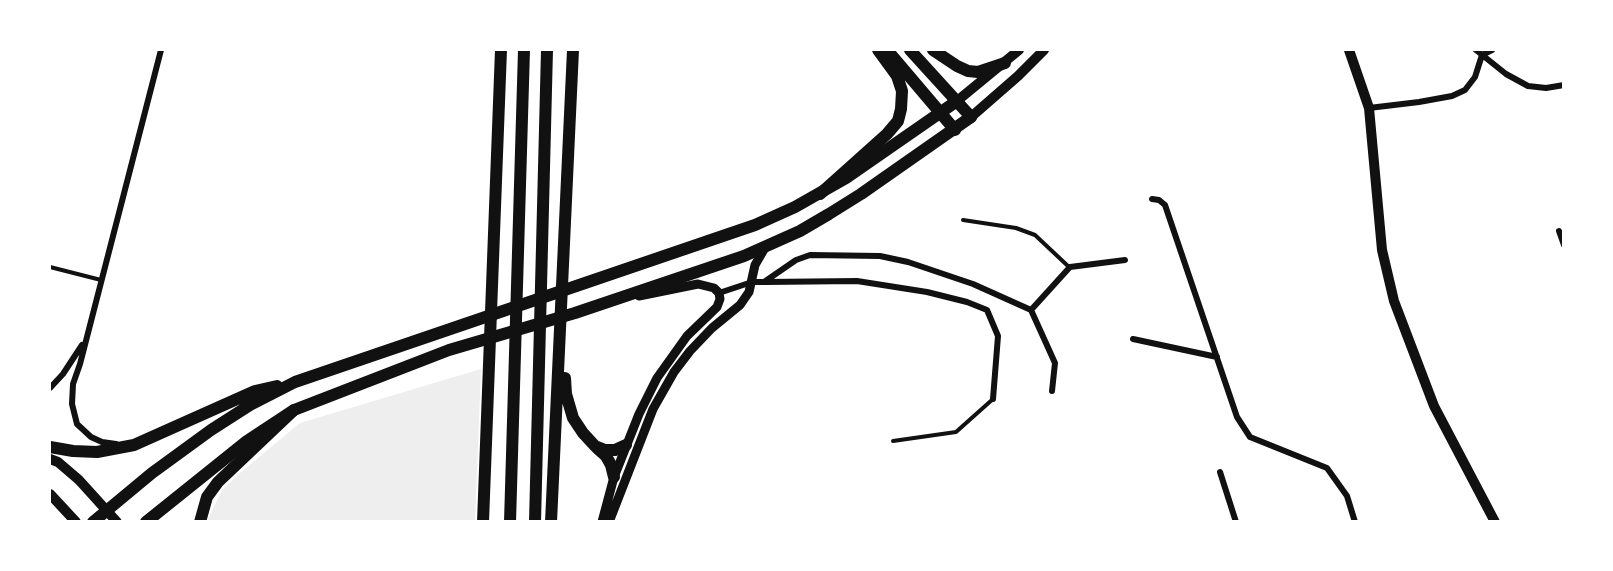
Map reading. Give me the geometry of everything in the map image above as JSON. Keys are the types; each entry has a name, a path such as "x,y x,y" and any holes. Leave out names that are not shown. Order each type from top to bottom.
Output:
{"main road":[{"path":"483,522 501,50"},
{"path":"510,522 524,50"},
{"path":"535,522 547,50"},
{"path":"551,522 573,50"},
{"path":"820,194 887,134 898,121 902,91 897,76 878,50"},
{"path":"886,50 955,130"},
{"path":"910,50 971,117"},
{"path":"933,50 968,71 978,72 1005,63"},
{"path":"50,447 97,452 135,445 255,391 296,382 755,225 820,194 846,178 957,101 1019,50"},
{"path":"146,522 247,441 294,410 449,350 575,313 744,256 800,231 955,130 1018,76 1044,50"},
{"path":"1349,50 1369,108 1382,250 1394,302 1434,406 1495,522"},
{"path":"562,285 566,337 566,394 573,418 583,433 606,456 614,477"},
{"path":"93,522 211,430 250,405 296,382"},
{"path":"200,522 207,497 218,482 294,410"},
{"path":"595,446 604,450 615,450 626,445"},
{"path":"50,459 58,462 79,480 117,522"},
{"path":"50,494 76,522"}],"street":[{"path":"152,438 123,443 102,442 84,432 77,424 72,395 160,50"},
{"path":"1476,50 1506,74 1528,86 1546,88 1563,85"},
{"path":"1369,108 1452,96 1465,90 1475,77 1482,55 1492,50"},
{"path":"1152,199 1159,200 1165,205 1238,417 1250,437 1327,468 1347,496 1355,522"},
{"path":"1559,231 1563,245"},
{"path":"607,520 653,409 674,372 712,328 740,305 749,292 755,266 766,246"},
{"path":"764,282 795,260 810,255 880,256 908,262 973,284 1031,310 1055,363 1052,392"},
{"path":"1031,310 1070,267 1125,260"},
{"path":"719,293 752,282 857,281 927,292 967,302 987,310 998,336 993,399"},
{"path":"602,304 698,284 714,288 719,293 720,299 717,307 687,336 657,378 614,477 607,520"},
{"path":"1133,339 1217,357"},
{"path":"50,388 63,374 85,340"},
{"path":"1220,472 1236,522"}],"lane":[{"path":"963,220 1016,228 1035,236 1070,267"},
{"path":"50,267 101,280"},
{"path":"893,441 956,432 993,399"}],"shaded area":[{"path":"481,369 475,521 207,521 222,490 300,423"}]}
